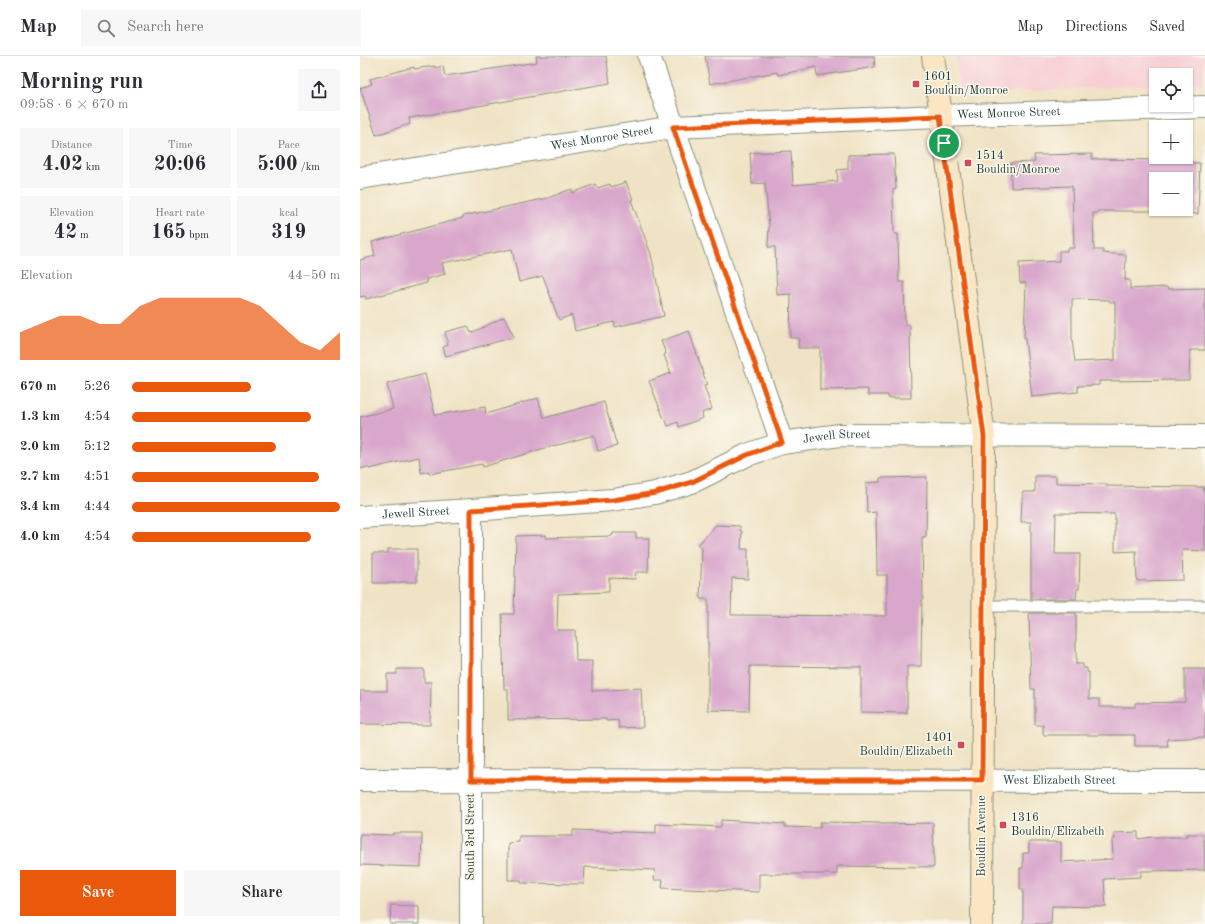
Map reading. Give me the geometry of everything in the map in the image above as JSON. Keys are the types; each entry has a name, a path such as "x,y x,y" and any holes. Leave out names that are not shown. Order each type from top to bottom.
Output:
{"street":[{"path":"649,56 782,442"},
{"name":"Bouldin Avenue","path":"932,56 984,436 982,924"},
{"name":"West Monroe Street","path":"360,178 673,127 1205,107"},
{"name":"Jewell Street","path":"360,517 613,500 656,493 692,482 747,455 782,442 840,435 1205,436"},
{"name":"South 3rd Street","path":"471,510 471,924"},
{"name":"West Elizabeth Street","path":"360,780 1205,781"}],"lane":[{"path":"983,606 1205,606"}],"shaded area":[{"path":"956,56 1205,56 1205,83 1193,84 1193,68 1149,68 1149,85 960,94"}],"building":[{"path":"536,56 606,56 610,83 409,118 410,124 376,135 360,88 372,84 370,79 414,67 414,69 443,66 445,76 537,62"},
{"path":"705,56 874,56 875,67 817,76 816,67 778,75 777,72 710,84"},
{"path":"791,151 793,185 838,181 837,170 848,169 848,155 894,154 896,189 893,190 894,234 898,234 899,282 904,282 905,325 910,325 911,398 888,398 888,395 868,395 868,389 820,390 820,348 798,348 799,338 790,338 791,294 777,295 775,247 768,247 769,225 765,183 752,184 750,153"},
{"path":"1092,154 1092,159 1149,160 1149,164 1200,163 1198,214 1193,214 1193,172 1149,172 1149,211 1097,211 1097,213 1093,213 1094,250 1103,250 1103,253 1126,255 1125,280 1130,280 1130,289 1167,287 1168,289 1205,288 1205,350 1190,350 1189,380 1099,381 1099,385 1078,386 1078,392 1032,397 1024,339 1026,283 1020,283 1019,263 1059,261 1059,251 1067,251 1067,248 1074,248 1072,186 1011,188 1011,163 1035,162 1034,155","holes":["1072,299 1109,300 1110,302 1115,302 1115,360 1075,362 1072,340"]},
{"path":"626,182 651,254 664,316 615,327 614,322 575,331 572,315 559,320 543,276 519,282 512,249 442,263 445,274 426,279 427,283 366,299 365,296 360,297 360,260 375,256 372,242 463,218 463,216 548,198 571,189 573,193 595,184 597,188 610,184 611,187"},
{"path":"504,317 514,337 446,356 443,347 448,345 445,332 468,326 471,333"},
{"path":"689,331 707,385 704,386 712,409 702,413 703,418 679,427 678,422 668,426 649,381 671,373 664,355 666,354 661,341"},
{"path":"425,374 435,415 485,407 486,414 538,398 544,418 604,402 617,446 598,451 594,435 551,446 483,467 482,464 429,474 429,471 421,473 419,457 369,469 368,467 360,469 360,417 393,409 387,384"},
{"path":"1035,476 1056,476 1056,483 1107,484 1106,486 1204,487 1205,551 1182,550 1183,580 1137,581 1136,551 1115,552 1115,514 1056,513 1055,554 1080,554 1079,589 1077,589 1076,599 1031,599 1031,522 1021,522 1023,492 1035,492"},
{"path":"927,477 926,537 922,537 923,600 921,666 907,666 907,713 861,712 861,667 750,666 749,711 708,710 708,599 700,599 702,548 698,545 716,525 740,526 740,531 742,531 741,549 748,549 748,579 732,578 731,615 887,616 887,575 877,575 876,512 867,513 866,483 880,482 880,478"},
{"path":"613,533 636,533 636,538 649,538 648,572 636,572 635,579 609,578 609,592 558,594 557,630 575,630 576,661 592,661 592,691 641,688 643,727 619,728 618,720 606,721 606,719 508,720 508,689 504,689 502,614 514,614 516,536 546,535 546,538 612,536"},
{"path":"388,549 417,549 417,582 373,583 373,553 388,553"},
{"path":"1029,613 1076,613 1076,664 1083,664 1083,668 1087,668 1087,672 1089,672 1089,699 1099,699 1099,707 1135,707 1135,703 1185,702 1185,669 1205,669 1205,737 1167,739 1168,746 1135,746 1135,735 1043,735 1043,725 1035,725 1035,689 1031,689"},
{"path":"397,669 424,669 424,682 431,682 430,725 360,724 360,691 387,691 387,674 397,674"},
{"path":"721,820 785,824 785,827 820,828 820,822 881,824 933,823 934,867 837,866 837,874 759,874 759,892 662,888 663,880 654,880 655,870 585,867 584,884 521,883 521,880 508,880 508,843 519,842 519,836 573,836 573,830 656,833 656,824 721,827"},
{"path":"1138,832 1138,839 1152,837 1186,837 1186,834 1204,834 1205,870 1141,871 1141,877 1104,879 1106,907 1052,906 1051,924 1023,924 1023,889 1020,889 1020,868 1023,868 1023,853 1029,853 1029,842 1061,842 1061,862 1113,859 1112,839 1115,839 1114,833"},
{"path":"393,833 422,833 421,867 360,865 360,834 393,835"},
{"path":"391,905 419,906 419,924 390,924"}],"place":[{"name":"1601 Bouldin/Monroe","path":"916,84"},
{"name":"1514 Bouldin/Monroe","path":"968,163"},
{"name":"1401 Bouldin/Elizabeth","path":"961,745"},
{"name":"1316 Bouldin/Elizabeth","path":"1003,825"}],"route":[{"path":"940,116 944,143 984,436 982,780 471,780 471,510 613,500 656,493 692,482 747,455 782,442 673,127 940,116"}]}
